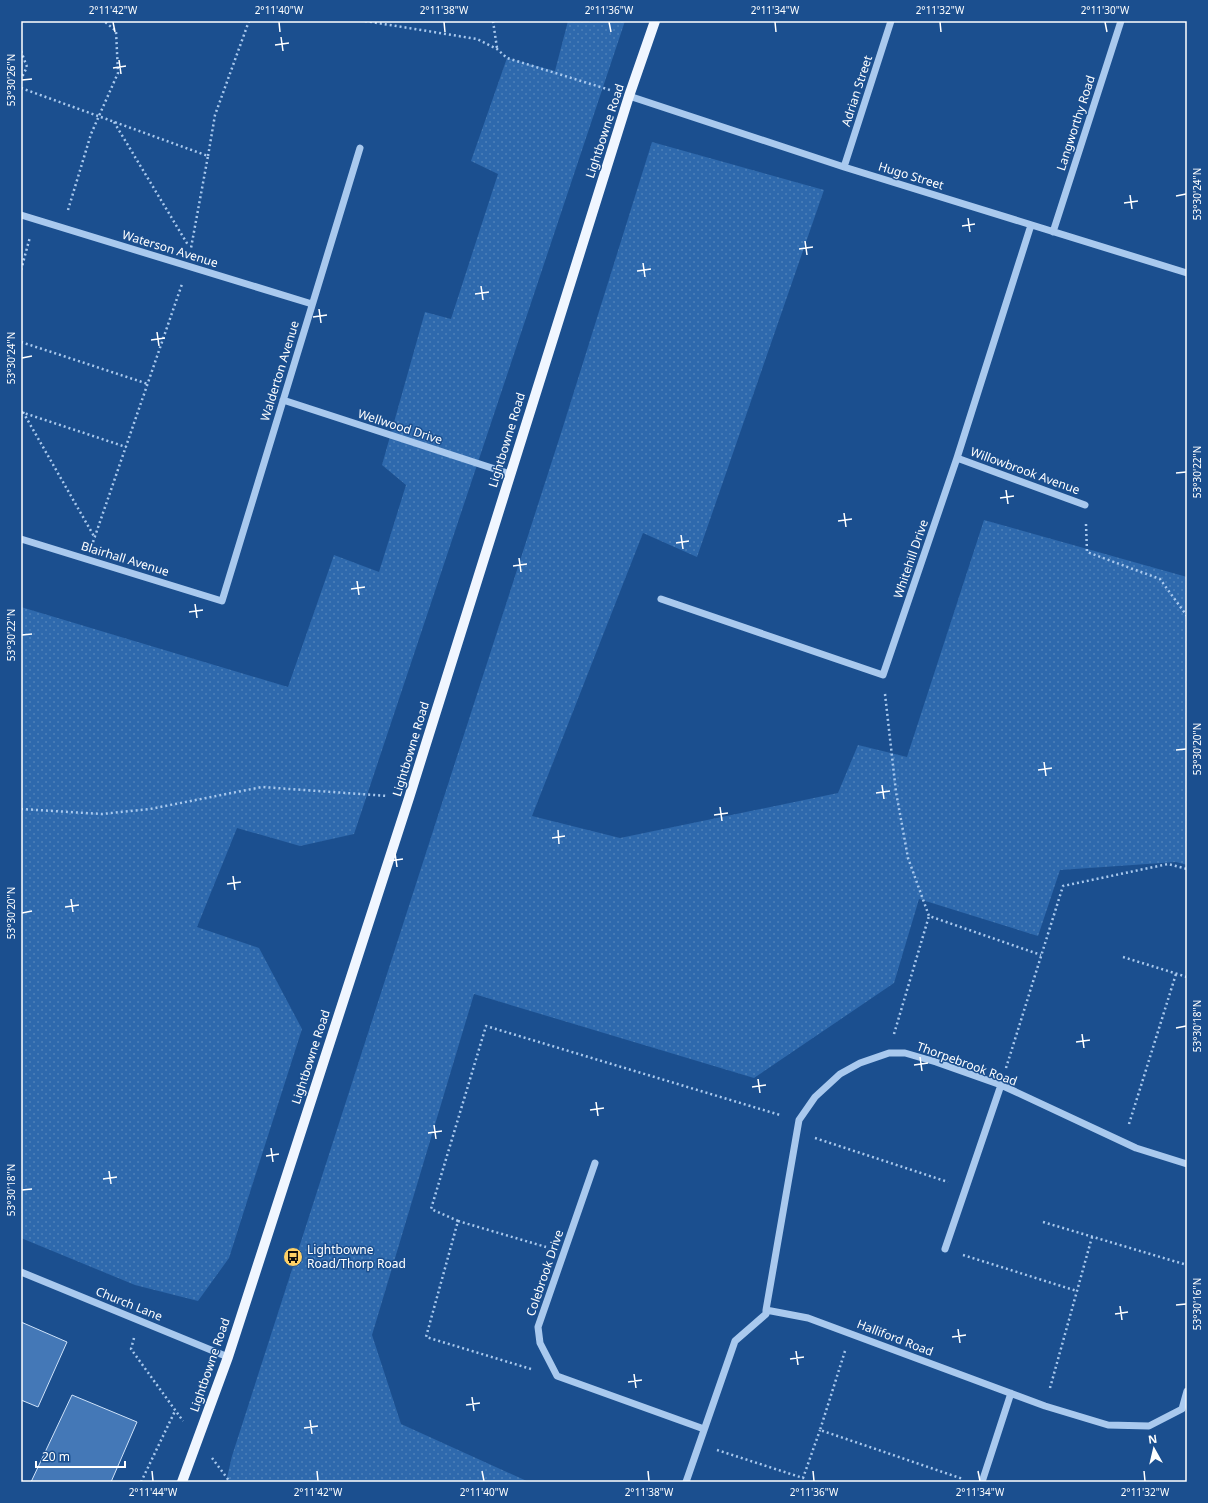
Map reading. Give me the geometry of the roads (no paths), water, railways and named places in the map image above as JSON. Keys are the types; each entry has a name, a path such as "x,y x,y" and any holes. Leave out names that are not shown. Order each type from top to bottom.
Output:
{"main road":[{"name":"Lightbowne Road","path":"182,1482 228,1357 409,798 629,96 655,21"}],"street":[{"name":"Adrian Street","path":"844,167 891,21"},
{"name":"Langworthy Road","path":"1053,232 1121,21"},
{"name":"Hugo Street","path":"629,96 844,167 1187,273"},
{"name":"Walderton Avenue","path":"222,601 360,148"},
{"name":"Waterson Avenue","path":"21,215 312,304"},
{"name":"Whitehill Drive","path":"661,599 883,675 957,458 1032,225"},
{"name":"Wellwood Drive","path":"282,400 510,474"},
{"name":"Willowbrook Avenue","path":"957,458 1085,505"},
{"name":"Blairhall Avenue","path":"21,539 222,601"},
{"name":"Thorpebrook Road","path":"766,1310 799,1120 815,1097 840,1074 860,1063 889,1053 905,1053 1001,1085 1136,1148 1187,1164"},
{"path":"945,1249 1001,1085"},
{"name":"Colebrook Drive","path":"595,1163 538,1327 540,1343 557,1376 704,1429"},
{"name":"Church Lane","path":"21,1272 228,1357"},
{"path":"686,1482 735,1341 766,1314 766,1310"},
{"name":"Halliford Road","path":"766,1310 808,1318 1011,1394 1108,1425 1149,1426 1182,1409 1187,1391"},
{"path":"982,1482 1011,1394"}],"place":[{"name":"Lightbowne Road/Thorp Road","path":"293,1257"}]}
